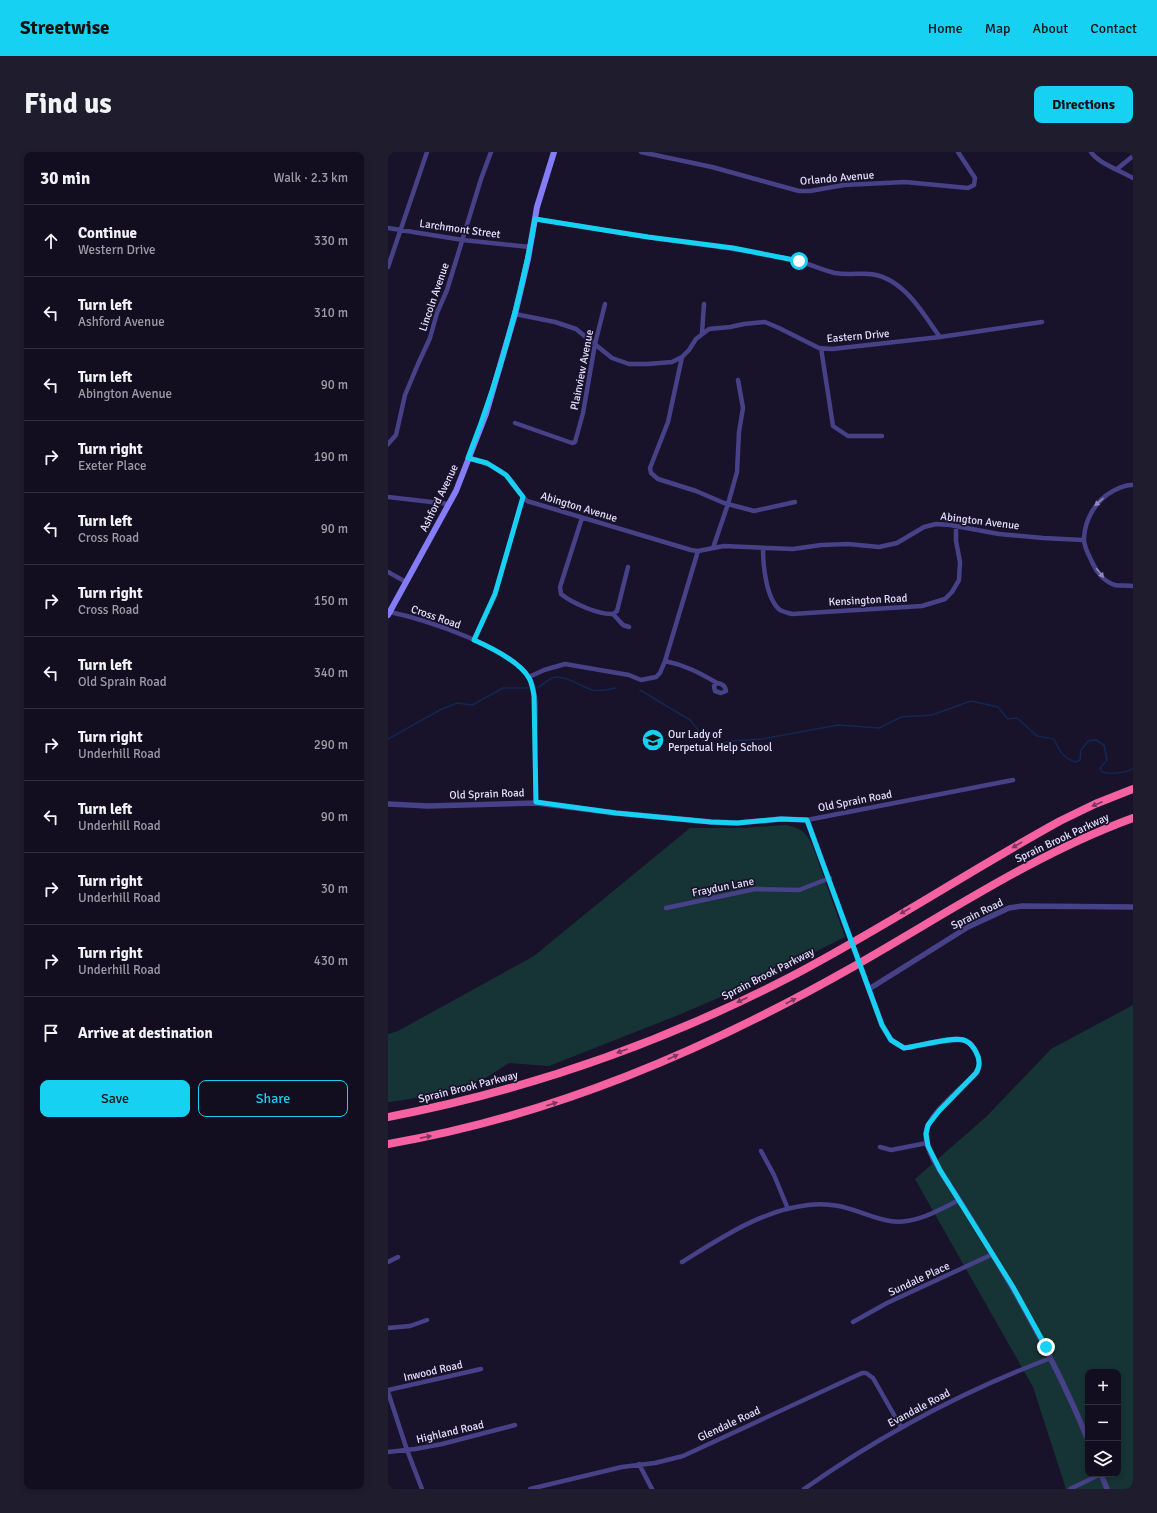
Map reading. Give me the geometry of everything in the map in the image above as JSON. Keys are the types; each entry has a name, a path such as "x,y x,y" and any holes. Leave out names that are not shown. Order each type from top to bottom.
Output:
{"highway":[{"name":"Sprain Brook Parkway","path":"388,1117 461,1101 536,1080 611,1055 695,1021 749,997 807,968 1060,821 1133,789"},
{"name":"Sprain Brook Parkway","path":"388,1144 454,1131 529,1111 603,1086 658,1064 730,1031 800,996 996,883 1048,855 1083,838 1133,818"}],"main road":[{"name":"Ashford Avenue","path":"389,614 456,491 486,414 515,314 537,207 554,152"}],"street":[{"path":"388,267 427,152"},
{"name":"Lincoln Avenue","path":"388,444 396,435 405,395 430,338 491,152"},
{"name":"Orlando Avenue","path":"641,152 712,167 799,191 810,191 844,185 905,182 968,188 974,185 975,178 958,152"},
{"path":"1090,152 1133,178"},
{"path":"1117,169 1133,156"},
{"path":"535,219 648,237 733,248 799,261 842,274 870,273 890,280 903,288 940,337"},
{"name":"Larchmont Street","path":"388,228 463,240 530,247"},
{"name":"Plainview Avenue","path":"515,423 572,443 575,442 577,439 595,344 605,304"},
{"path":"515,314 555,322 576,330 612,358 629,364 648,364 672,362 682,357 689,350 702,333 704,304"},
{"name":"Eastern Drive","path":"702,333 709,329 765,322 821,348 832,349 940,337 1042,322"},
{"path":"821,348 833,426 848,436 882,436"},
{"path":"682,357 668,422 650,468 653,476 728,504 754,511 795,502"},
{"path":"713,548 737,472 739,432 743,408 738,380"},
{"name":"Abington Avenue","path":"468,458 487,463 506,475 527,501 691,550 724,546 793,549 848,544 879,547 897,543 924,527 936,524 999,534 1083,540"},
{"path":"1133,485 1121,487 1110,493 1095,506 1086,526 1083,540 1094,566 1104,579 1114,585 1133,586"},
{"path":"388,497 449,504"},
{"path":"474,640 495,594 523,497"},
{"path":"582,518 560,587 561,594 567,600 600,613 613,614 618,611 628,567"},
{"name":"Kensington Road","path":"763,548 763,559 769,592 780,609 785,612 792,614 922,606 945,599 957,585 959,580 960,562 956,541 956,526"},
{"path":"536,802 534,696 529,677 544,670 565,664 629,675 641,680 656,677 660,673 665,661 698,550"},
{"path":"388,572 406,582"},
{"name":"Cross Road","path":"389,614 414,618 474,640 495,650 519,666 529,677"},
{"path":"613,614 623,625 629,627"},
{"path":"665,661 680,664 700,672 717,683"},
{"name":"Old Sprain Road","path":"388,804 428,806 536,802 616,813 737,823 781,819 807,820 1013,780"},
{"path":"807,820 830,878 882,1025 891,1040 904,1048 950,1040 963,1040 971,1045 978,1057 979,1068 976,1073 939,1111 928,1125 926,1134 927,1143 933,1157 1020,1299 1051,1358 1085,1433"},
{"name":"Fraydun Lane","path":"666,908 755,889 799,890 830,878"},
{"name":"Sprain Road","path":"869,989 968,927 1009,908 1022,906 1133,907"},
{"path":"880,1147 891,1150 927,1143"},
{"path":"761,1151 788,1209"},
{"path":"682,1262 716,1241 749,1224 768,1215 788,1209 809,1205 836,1205 886,1221 899,1221 919,1218 936,1212 960,1200"},
{"name":"Sundale Place","path":"853,1322 887,1303 993,1254"},
{"path":"388,1262 398,1257"},
{"path":"388,1328 410,1326 428,1320"},
{"name":"Evandale Road","path":"804,1489 901,1427 949,1401 1051,1358"},
{"name":"Inwood Road","path":"388,1391 481,1369"},
{"name":"Glendale Road","path":"530,1489 622,1467 655,1463 683,1456 862,1373 866,1373 873,1378 901,1427"},
{"path":"388,1391 407,1450 422,1489"},
{"name":"Highland Road","path":"388,1452 442,1444 515,1425"},
{"path":"639,1464 652,1489"},
{"path":"1070,1489 1095,1477"},
{"path":"1102,1477 1107,1489"}],"green space":[{"path":"786,825 795,827 802,831 812,844 845,937 751,984 676,1016 549,1066 509,1063 487,1077 455,1089 410,1099 388,1102 388,1034 398,1031 534,956 690,828 743,828"},
{"path":"1133,1005 1133,1489 1066,1489 1033,1387 915,1179 987,1116 1051,1049"}],"waterway":[{"path":"538,687 543,685 551,678 561,677 594,691 616,688"},
{"path":"388,739 440,710 457,703 472,705 503,688 528,688"},
{"path":"640,690 690,720 699,731 703,741 711,746 730,741 762,739 838,725 879,728 901,717 932,715 971,701 998,707 1008,719 1017,718 1037,736 1054,739 1062,753 1067,758 1075,762 1080,760 1081,750 1088,741 1096,740 1104,745 1107,760 1100,768 1102,772 1118,773 1133,769"}],"place":[{"name":"Our Lady of Perpetual Help School","path":"653,740"}],"route":[{"path":"799,261 733,248 648,237 535,219 528,259 515,314 486,414 468,458 487,463 506,475 523,497 495,594 474,640 495,650 519,666 529,677 534,696 536,802 650,817 711,822 737,823 781,819 807,820 830,878 882,1025 891,1040 904,1048 950,1040 965,1040 975,1050 978,1057 979,1068 928,1125 926,1134 928,1146 940,1170 1013,1287 1046,1347"}]}
